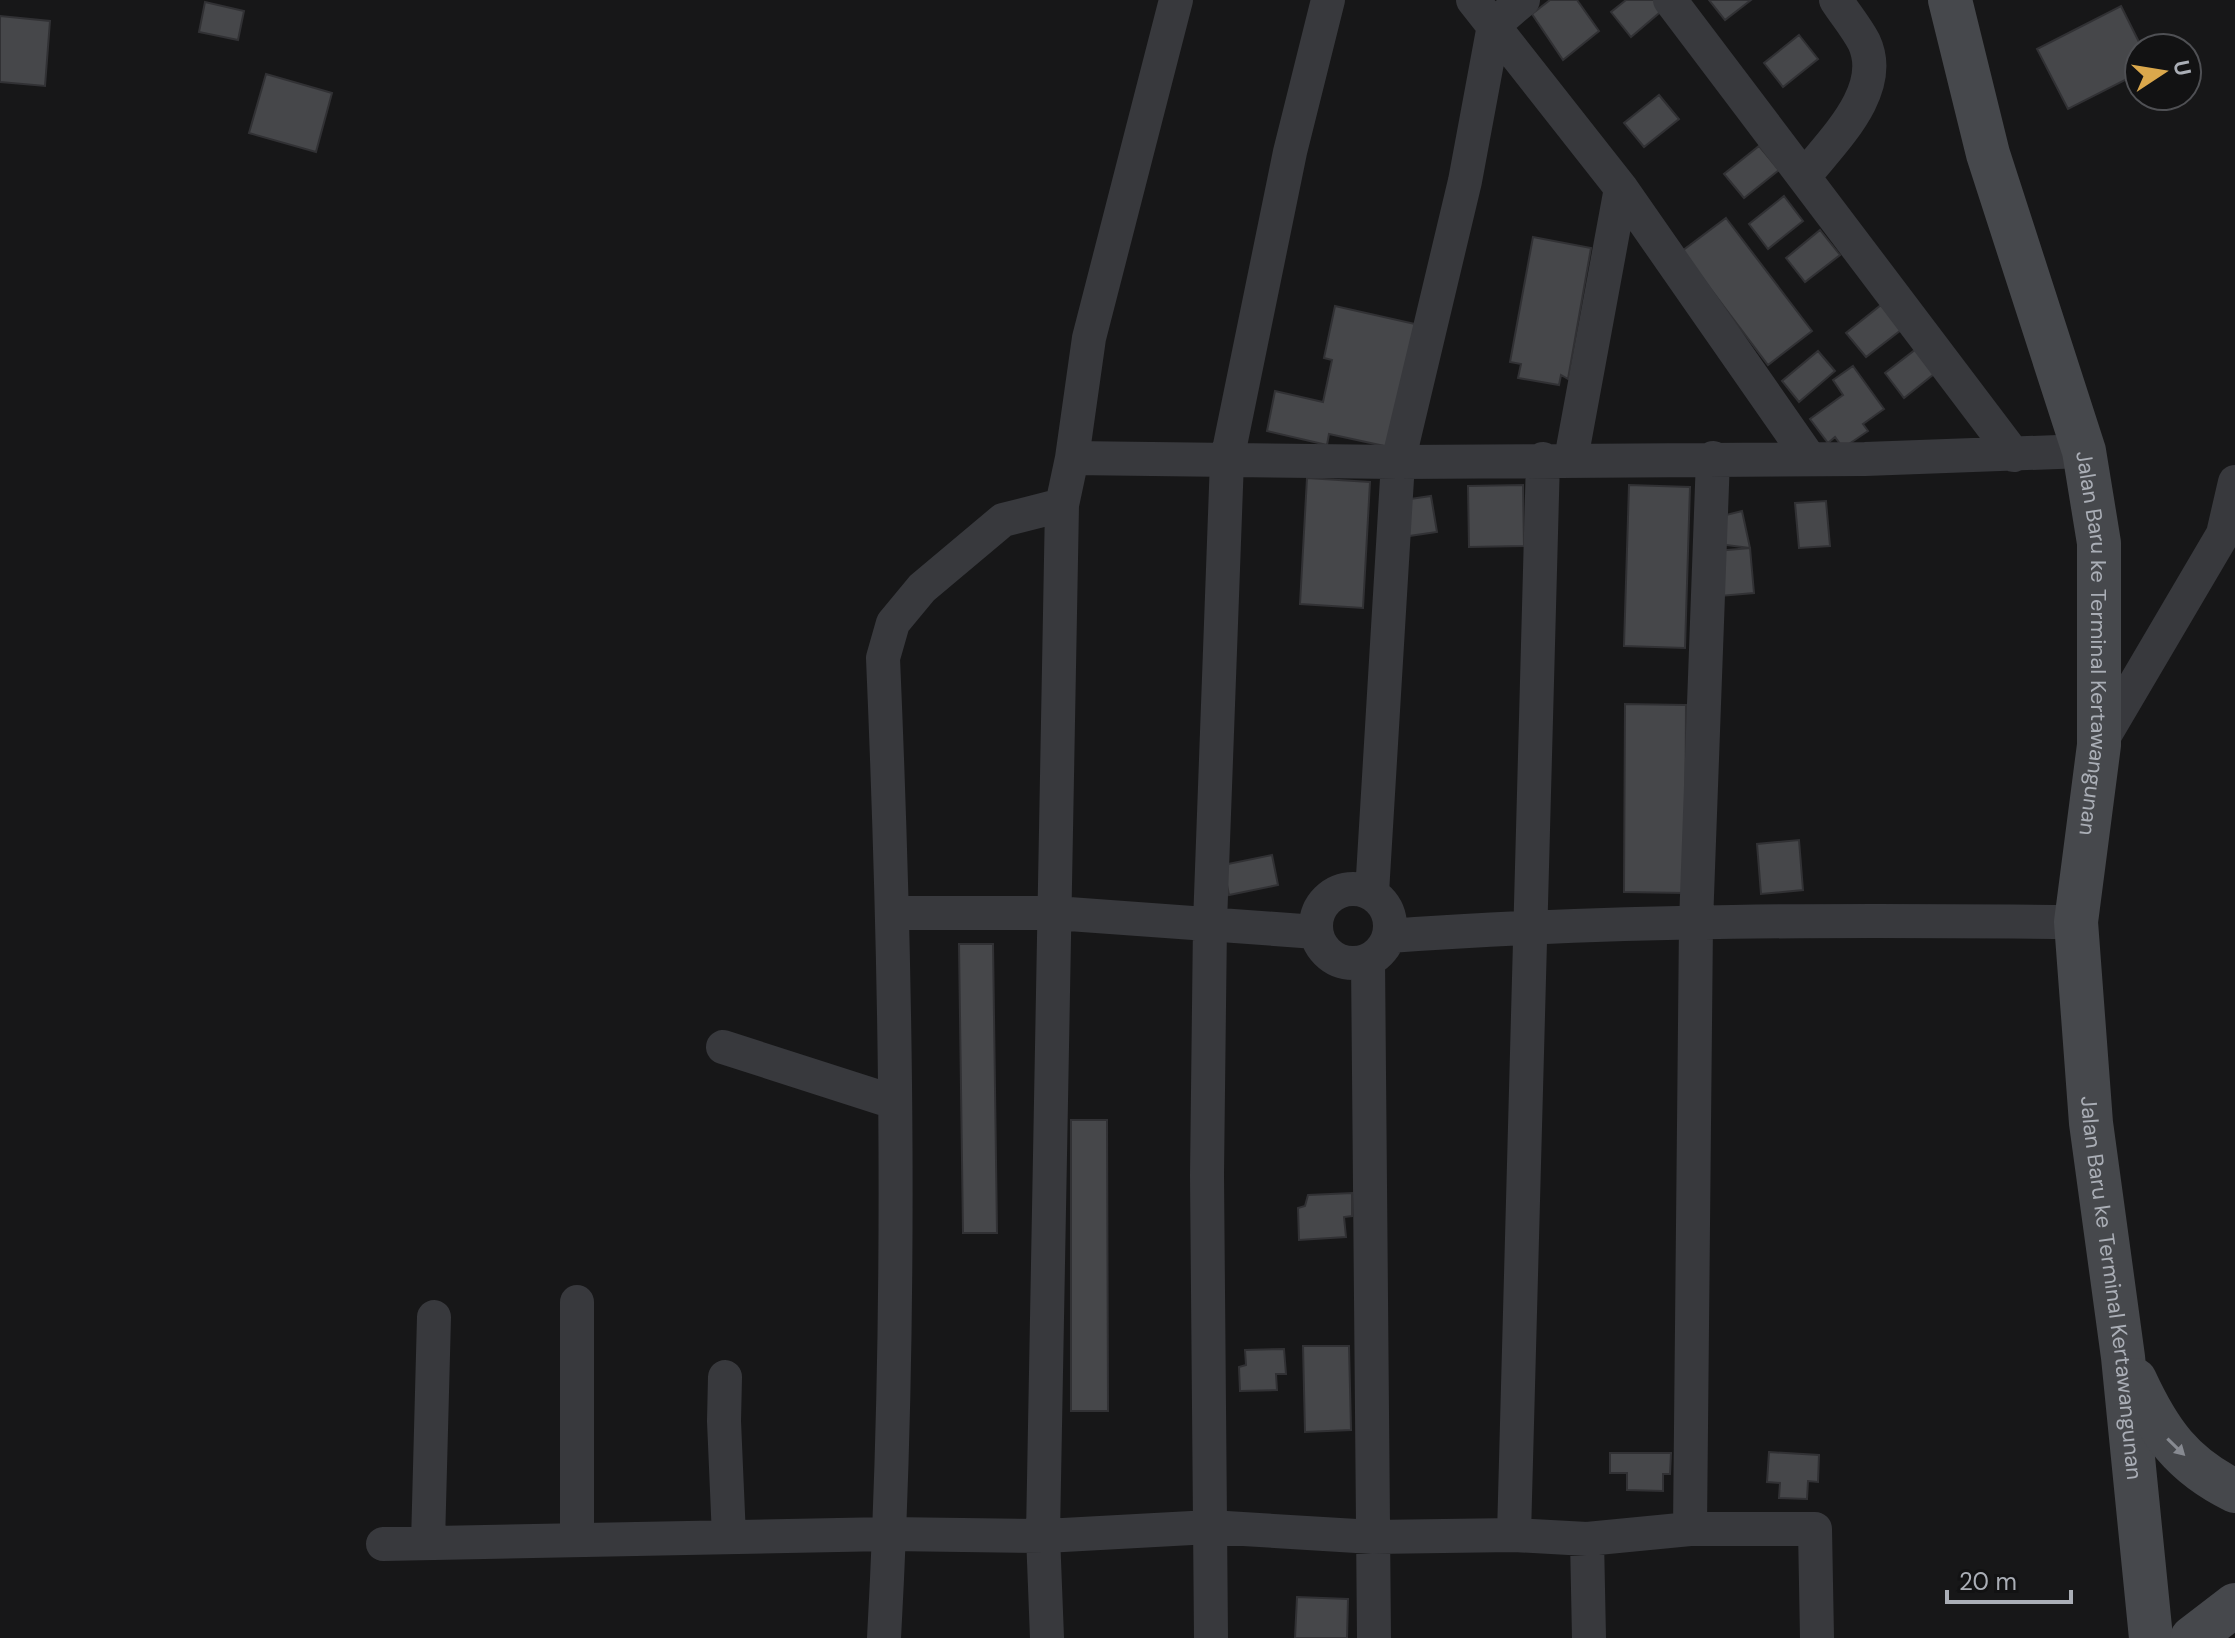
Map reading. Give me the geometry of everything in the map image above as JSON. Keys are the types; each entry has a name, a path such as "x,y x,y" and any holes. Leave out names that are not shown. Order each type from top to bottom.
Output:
{"main road":[{"name":"Jalan Baru ke Terminal Kertawangunan","path":"1950,0 1988,154 2084,451 2099,543 2099,745 2076,922 2091,1123 2123,1357 2151,1638"},
{"path":"2123,1357 2158,1430 2208,1478 2235,1491"},
{"path":"2192,1638 2235,1605"}],"street":[{"path":"1047,1638 1043,1535 1062,505 1089,338 1176,0"},
{"path":"1211,1638 1207,1175 1210,923 1227,460 1290,152 1328,0"},
{"path":"1483,12 1523,0"},
{"path":"1670,0 2014,455"},
{"path":"1804,177 1854,111 1869,75 1864,43 1836,0"},
{"path":"1483,12 1621,188 1809,458"},
{"path":"1372,893 1398,462 1465,181 1483,12"},
{"path":"1514,1535 1529,925 1557,459 1621,188"},
{"path":"1072,458 1398,462 2014,455 2084,451"},
{"path":"1690,1529 1696,923 1713,458"},
{"path":"2099,745 2223,534 2235,482"},
{"path":"884,1638 894,1427 894,913 883,658 893,623 922,588 1003,520 1062,505"},
{"path":"1374,1638 1379,948 1387,912 1372,893 1355,888 1339,891 1326,900 1318,915 1316,932 1323,948 1335,958 1351,963 1379,948 1529,925 2076,922"},
{"path":"894,913 1055,913 1316,932"},
{"path":"723,1047 894,1102"},
{"path":"577,1302 577,1540"},
{"path":"428,1543 434,1317"},
{"path":"725,1377 729,1537"},
{"path":"383,1544 889,1534 1043,1535 1210,1527 1373,1537 1514,1535 1587,1539 1690,1529 1815,1529 1817,1638"},
{"path":"1587,1539 1589,1638"}],"building":[{"path":"1550,0 1577,0 1599,31 1563,60 1532,14"},
{"path":"1626,0 1659,0 1665,8 1631,37 1611,12"},
{"path":"1709,0 1751,0 1725,20"},
{"path":"205,2 244,11 238,40 199,32"},
{"path":"2121,6 2134,32 2123,32 2123,81 2068,109 2037,49"},
{"path":"0,16 50,21 45,86 0,82"},
{"path":"1799,35 1818,59 1783,87 1764,63"},
{"path":"266,74 332,93 316,152 249,133"},
{"path":"1659,95 1679,119 1644,147 1624,123"},
{"path":"1759,146 1779,170 1744,198 1724,174"},
{"path":"1784,196 1803,221 1768,249 1749,224"},
{"path":"1726,218 1812,331 1768,365 1682,251"},
{"path":"1820,230 1840,255 1805,282 1786,258"},
{"path":"1533,237 1591,248 1568,379 1561,375 1559,385 1518,378 1521,364 1510,362"},
{"path":"1881,305 1901,330 1866,357 1846,333"},
{"path":"1335,306 1415,324 1389,447 1329,434 1327,445 1267,431 1275,391 1323,402 1332,360 1324,358"},
{"path":"1920,346 1939,370 1904,398 1885,373"},
{"path":"1818,351 1835,371 1799,402 1782,381"},
{"path":"1853,366 1884,409 1863,424 1868,431 1843,448 1835,437 1828,443 1810,419 1843,395 1833,380"},
{"path":"1307,478 1370,482 1363,608 1300,604"},
{"path":"1523,485 1524,546 1469,547 1468,486"},
{"path":"1629,485 1690,487 1685,648 1624,646"},
{"path":"1431,496 1437,532 1409,536 1403,500"},
{"path":"1826,501 1830,546 1799,548 1795,503"},
{"path":"1742,511 1750,548 1718,544 1722,516"},
{"path":"1750,548 1754,593 1720,596 1716,551"},
{"path":"1625,704 1686,705 1685,893 1624,892"},
{"path":"1799,840 1803,890 1761,894 1757,844"},
{"path":"1272,855 1278,885 1229,895 1223,865"},
{"path":"959,944 993,944 997,1233 963,1233"},
{"path":"1071,1120 1107,1120 1108,1411 1071,1411"},
{"path":"1352,1193 1352,1216 1344,1217 1346,1237 1299,1240 1298,1208 1305,1206 1308,1195"},
{"path":"1303,1346 1349,1346 1351,1430 1305,1432"},
{"path":"1284,1349 1286,1374 1276,1374 1277,1390 1240,1391 1239,1367 1246,1365 1245,1350"},
{"path":"1769,1452 1819,1455 1818,1482 1808,1481 1807,1499 1779,1498 1780,1483 1767,1482"},
{"path":"1610,1453 1671,1453 1670,1474 1663,1474 1663,1491 1627,1490 1627,1473 1610,1473"},
{"path":"1297,1597 1348,1599 1347,1638 1295,1638"}]}
